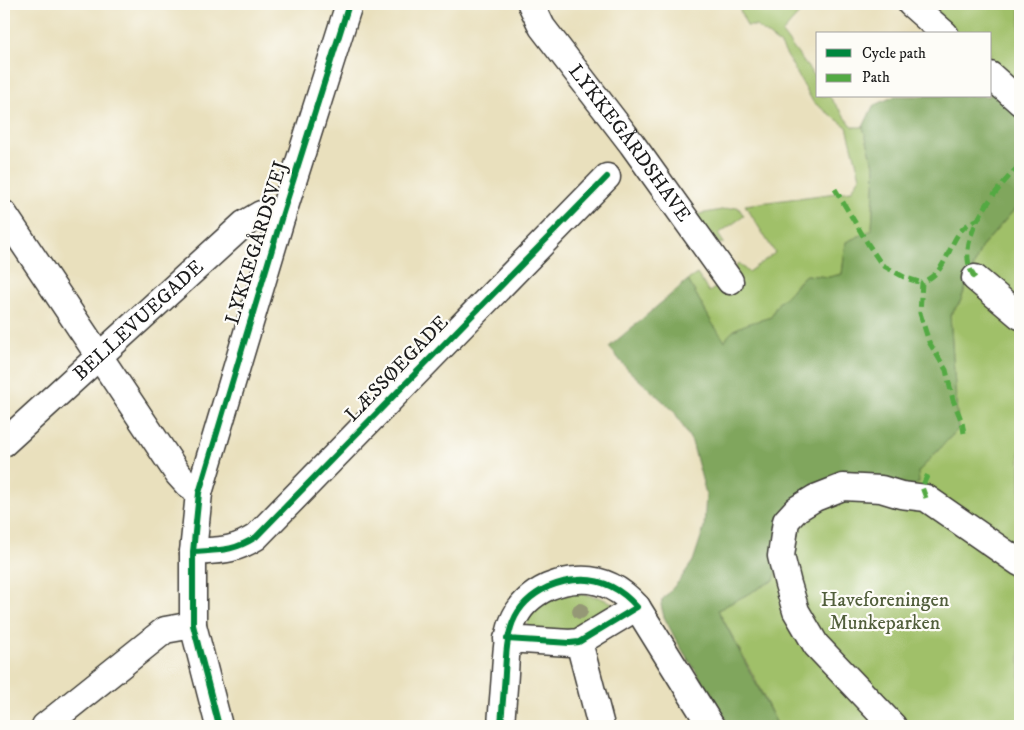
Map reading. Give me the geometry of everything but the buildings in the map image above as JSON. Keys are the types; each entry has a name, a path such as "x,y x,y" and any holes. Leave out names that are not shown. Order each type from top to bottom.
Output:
{"street":[{"name":"LYKKEGÅRDSVEJ","path":"219,726 193,625 193,552 199,493 282,216 349,4"},
{"name":"LYKKEGÅRDSHAVE","path":"531,4 542,27 632,144 730,281"},
{"path":"911,4 942,31"},
{"path":"992,76 1020,102"},
{"name":"LÆSSØEGADE","path":"193,552 224,550 241,546 256,537 607,178"},
{"path":"4,214 178,474 199,493"},
{"name":"BELLEVUEGADE","path":"4,443 244,224 261,214 282,216"},
{"path":"975,278 1020,316"},
{"path":"893,726 816,645 796,611 781,556 786,521 797,509 815,498 843,487 882,489 901,495 926,498 1020,563"},
{"path":"501,726 507,639 514,618 524,604 538,592 569,580 590,579 610,586 629,598 637,607 711,726"},
{"path":"507,639 579,642 637,607"},
{"path":"45,726 165,630 193,625"},
{"path":"579,642 601,726"}],"green space":[{"path":"737,4 808,4 782,33 816,78 816,98 831,98 853,127 863,127 875,169 872,230 846,242 842,274 829,277 806,275 778,304 771,317 735,329 725,342 688,280 697,274 709,292 721,284 728,295 741,286 735,271 738,263 748,272 775,253 745,205 851,191 860,177 847,127 813,102 781,45 756,26 747,26"},
{"path":"905,4 1020,4 1020,106 992,81 992,32 937,32"},
{"path":"992,81 1020,106 1020,203 981,248 960,302 950,315 958,429 918,472 919,482 900,499 873,487 799,504 774,580 718,610 778,726 730,726 676,640 664,617 661,605 662,600 693,561 704,528 706,494 692,442 674,411 628,370 609,347 688,280 712,323 725,341 733,331 771,317 778,304 806,275 829,277 842,274 846,242 872,230 875,169 863,127 873,106 891,98 992,98"},
{"name":"Haveforeningen Munkeparken","path":"1020,203 1020,726 778,726 718,610 774,580 786,510 918,472 958,429 950,315 960,302 981,248"},
{"path":"738,207 744,216 718,234 724,243 719,244 694,215"},
{"path":"574,593 598,597 613,603 615,610 587,629 528,632 528,620 532,612 539,605 550,599"}],"marked path":[{"path":"975,278 969,264 968,249 972,233 979,217 989,202 1020,165"},
{"path":"835,189 882,265 906,278 922,283"},
{"path":"964,433 962,422 953,400 946,370 929,342 920,313 922,283 938,271 954,241 963,229 979,219"},
{"path":"926,498 922,487 929,472"}],"cycle path":[{"path":"219,726 193,625 193,552 199,493 282,216 349,4"},
{"path":"193,552 233,548 256,537 607,177"},
{"path":"501,726 507,646 509,634 518,612 535,594 562,582 594,581 617,590 637,607 579,642 570,643 507,639"}]}
